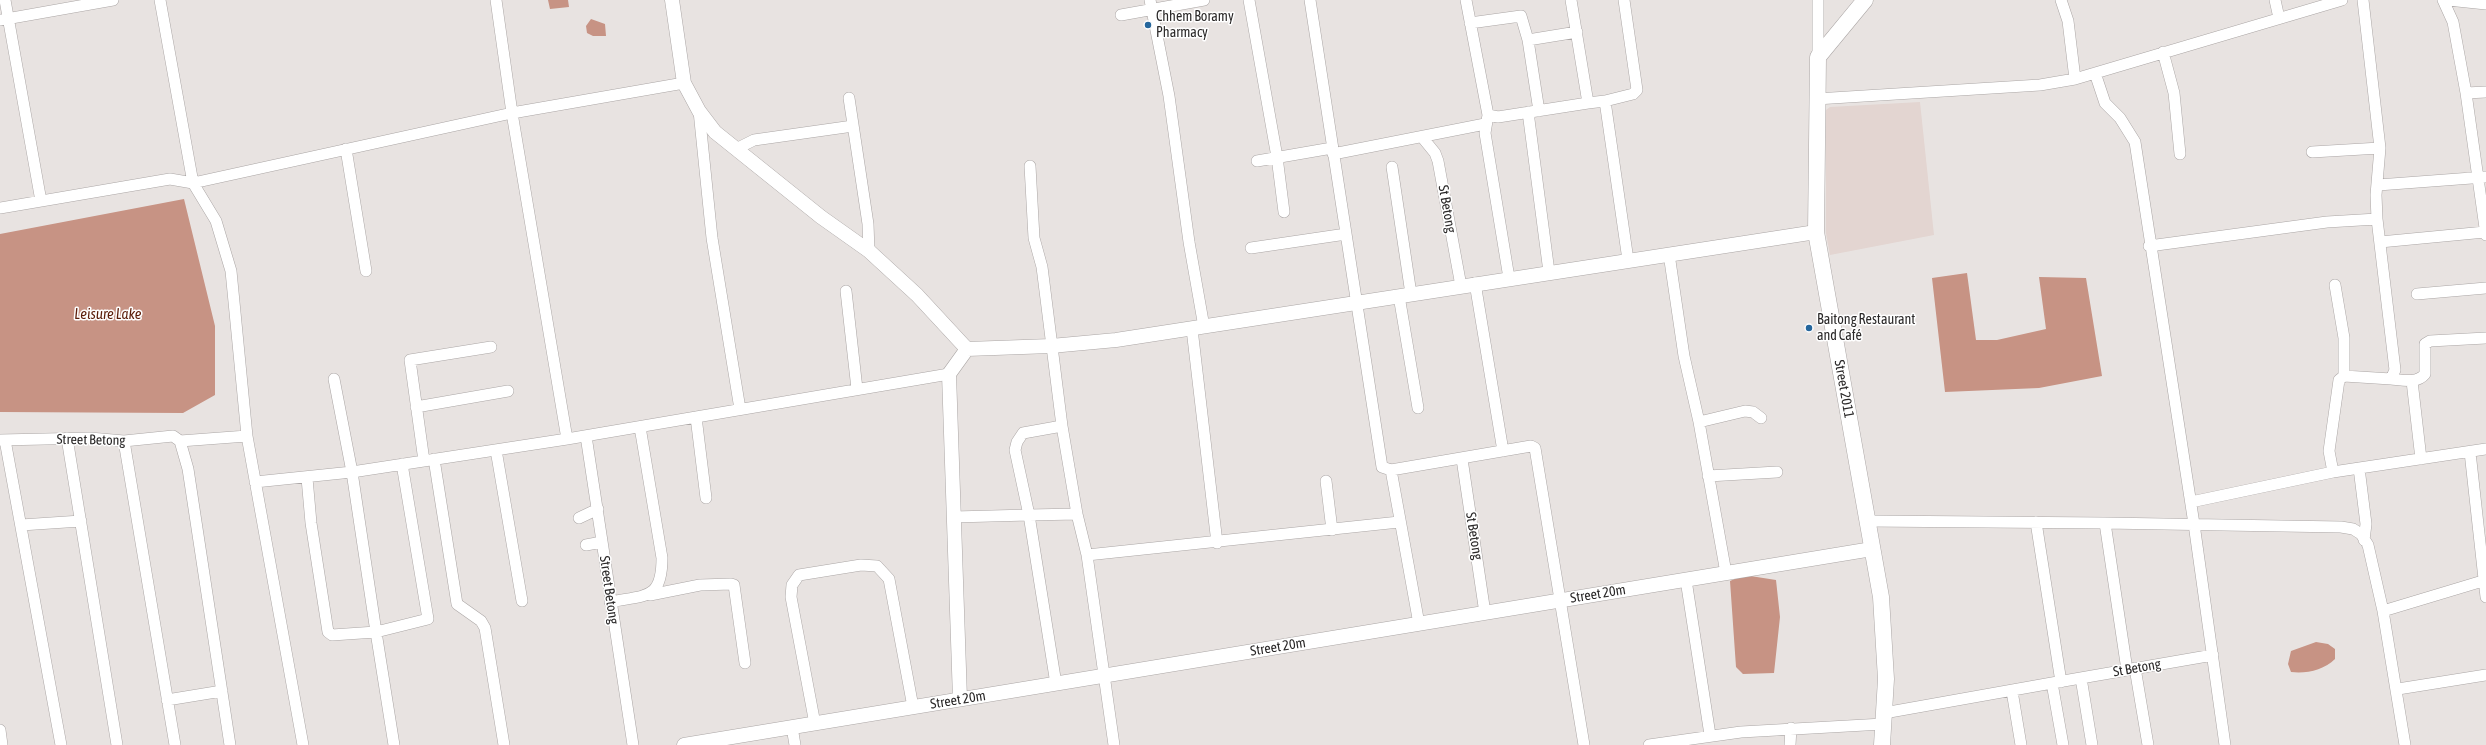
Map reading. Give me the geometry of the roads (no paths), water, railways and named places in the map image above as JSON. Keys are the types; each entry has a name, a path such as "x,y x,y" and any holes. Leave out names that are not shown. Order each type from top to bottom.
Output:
{"main road":[{"path":"1818,58 1865,0"},
{"name":"Street 2011","path":"1818,58 1816,99 1816,232 1880,597 1886,679 1882,745"}],"street":[{"path":"5,0 4,19 41,201"},
{"path":"4,19 76,3 113,0"},
{"path":"160,0 193,183 216,221 230,271 247,436 302,745"},
{"path":"496,0 512,113 567,439"},
{"path":"672,0 684,83 699,112 715,132 821,217 869,251 917,294 967,349 1051,346 1116,340 1356,304 1475,283 1816,232"},
{"path":"1121,15 1151,5 1204,0"},
{"path":"1249,0 1277,157 1284,212"},
{"path":"1310,0 1382,467 1391,470 1531,446 1538,453 1560,601 1584,745"},
{"path":"1466,0 1487,120 1485,133 1509,278"},
{"path":"1572,0 1588,103"},
{"path":"1257,161 1277,157 1333,151 1422,136 1487,120 1492,117 1605,101 1633,94 1637,90 1624,0"},
{"path":"1818,0 1818,58"},
{"path":"2062,0 2068,21 2075,79"},
{"path":"2275,0 2279,18"},
{"path":"1816,99 2040,85 2075,79 2342,0"},
{"path":"2364,0 2380,148 2376,195 2377,219 2395,370 2391,379"},
{"path":"2444,0 2453,22 2482,177 2486,235"},
{"path":"2448,0 2486,4"},
{"path":"1151,5 1169,96 1189,242 1217,543"},
{"path":"1470,23 1521,16 1528,40 1549,272"},
{"path":"1528,40 1577,32"},
{"path":"2163,52 2174,93 2180,154"},
{"path":"2095,73 2105,103 2120,118 2135,142 2149,246 2191,502 2225,745"},
{"path":"0,208 170,179 193,183 512,113 684,83"},
{"path":"2466,93 2486,92"},
{"path":"849,98 868,224 869,251"},
{"path":"1605,101 1628,260"},
{"path":"699,112 712,238 740,409"},
{"path":"736,148 754,140 853,126"},
{"name":"St Betong","path":"1422,136 1435,153 1438,161 1461,286"},
{"path":"2312,152 2380,148"},
{"path":"346,149 366,272"},
{"path":"1030,166 1034,238 1042,267 1062,426 1077,514 1087,555 1114,745"},
{"path":"1392,167 1418,408"},
{"path":"2378,185 2482,177"},
{"path":"2149,246 2326,222 2377,219"},
{"path":"2380,242 2486,232"},
{"path":"1251,248 1346,234"},
{"path":"1669,254 1684,356 1699,422 1726,573"},
{"path":"1475,283 1503,451"},
{"path":"2335,285 2344,338 2344,376"},
{"path":"2417,294 2486,288"},
{"path":"846,291 857,389"},
{"path":"2333,472 2329,450 2339,380 2344,376 2412,381 2422,378 2425,374 2424,350 2426,344 2430,341 2486,338"},
{"path":"491,347 410,360 416,407 429,460 456,604 481,621 485,628 504,745"},
{"path":"960,700 949,374 967,349"},
{"path":"255,482 307,478 352,472 567,439 949,374"},
{"path":"334,379 352,472 394,745"},
{"path":"2412,381 2421,459"},
{"path":"416,407 508,391"},
{"path":"1699,422 1745,411 1753,412 1761,418"},
{"path":"696,417 706,498"},
{"path":"1056,684 1029,515 1015,450 1017,442 1023,433 1062,426"},
{"path":"640,427 662,558 662,577 657,588 646,595"},
{"name":"Street Betong","path":"3,440 68,438 124,441 173,436 180,440 247,436"},
{"name":"Street Betong","path":"586,436 598,509 610,602 633,745"},
{"path":"68,438 117,745"},
{"path":"3,440 21,525 61,745"},
{"path":"180,440 188,469 230,745"},
{"path":"124,441 175,745"},
{"path":"2191,502 2333,472 2486,449"},
{"path":"496,450 522,601"},
{"path":"2470,452 2486,597"},
{"name":"St Betong","path":"1462,459 1485,613"},
{"path":"307,478 311,523 328,632 332,635 376,632 428,619 402,464"},
{"path":"2359,468 2366,524 2364,540"},
{"path":"1391,470 1399,522 1420,624"},
{"path":"1708,476 1777,472"},
{"path":"1326,481 1332,530"},
{"path":"579,518 598,509"},
{"path":"954,517 1077,514"},
{"path":"21,525 81,521"},
{"path":"1867,521 2194,524 2341,527 2353,529 2368,545 2383,611 2398,689 2405,745"},
{"path":"1087,555 1217,543 1399,522"},
{"path":"2036,522 2064,745"},
{"path":"2105,523 2131,669 2148,745"},
{"path":"586,546 602,542"},
{"name":"Street 20m","path":"685,745 730,741 792,727 1872,549"},
{"path":"815,724 791,597 792,585 799,574 861,565 877,566 889,579 913,707"},
{"path":"1686,580 1710,735"},
{"path":"2383,611 2485,580"},
{"path":"610,602 700,585 731,584 734,586 745,662"},
{"name":"St Betong","path":"1649,745 1665,744 1710,735 1883,719 2012,690 2213,655"},
{"path":"2398,689 2486,675"},
{"path":"2081,678 2092,745"},
{"path":"2012,690 2021,745"},
{"path":"167,700 222,691"},
{"path":"792,727 795,745"},
{"path":"1790,745 1791,728"},
{"path":"0,730 2,745"}],"water":[{"path":"548,0 568,0 569,7 550,9"},
{"path":"591,19 605,24 606,36 593,36 587,33 586,26"},
{"name":"Leisure Lake","path":"184,199 215,326 215,395 183,413 0,412 0,234"},
{"path":"1967,273 1976,340 1997,340 2046,329 2039,277 2086,278 2102,376 2039,388 1945,392 1932,278"},
{"path":"1744,575 1776,580 1780,617 1774,673 1743,674 1736,667 1730,581"},
{"path":"2316,642 2328,644 2335,649 2335,659 2326,666 2309,672 2291,672 2288,664 2291,651"}],"place":[{"name":"Chhem Boramy Pharmacy","path":"1148,25"},
{"name":"Baitong Restaurant and Café","path":"1809,328"}]}
